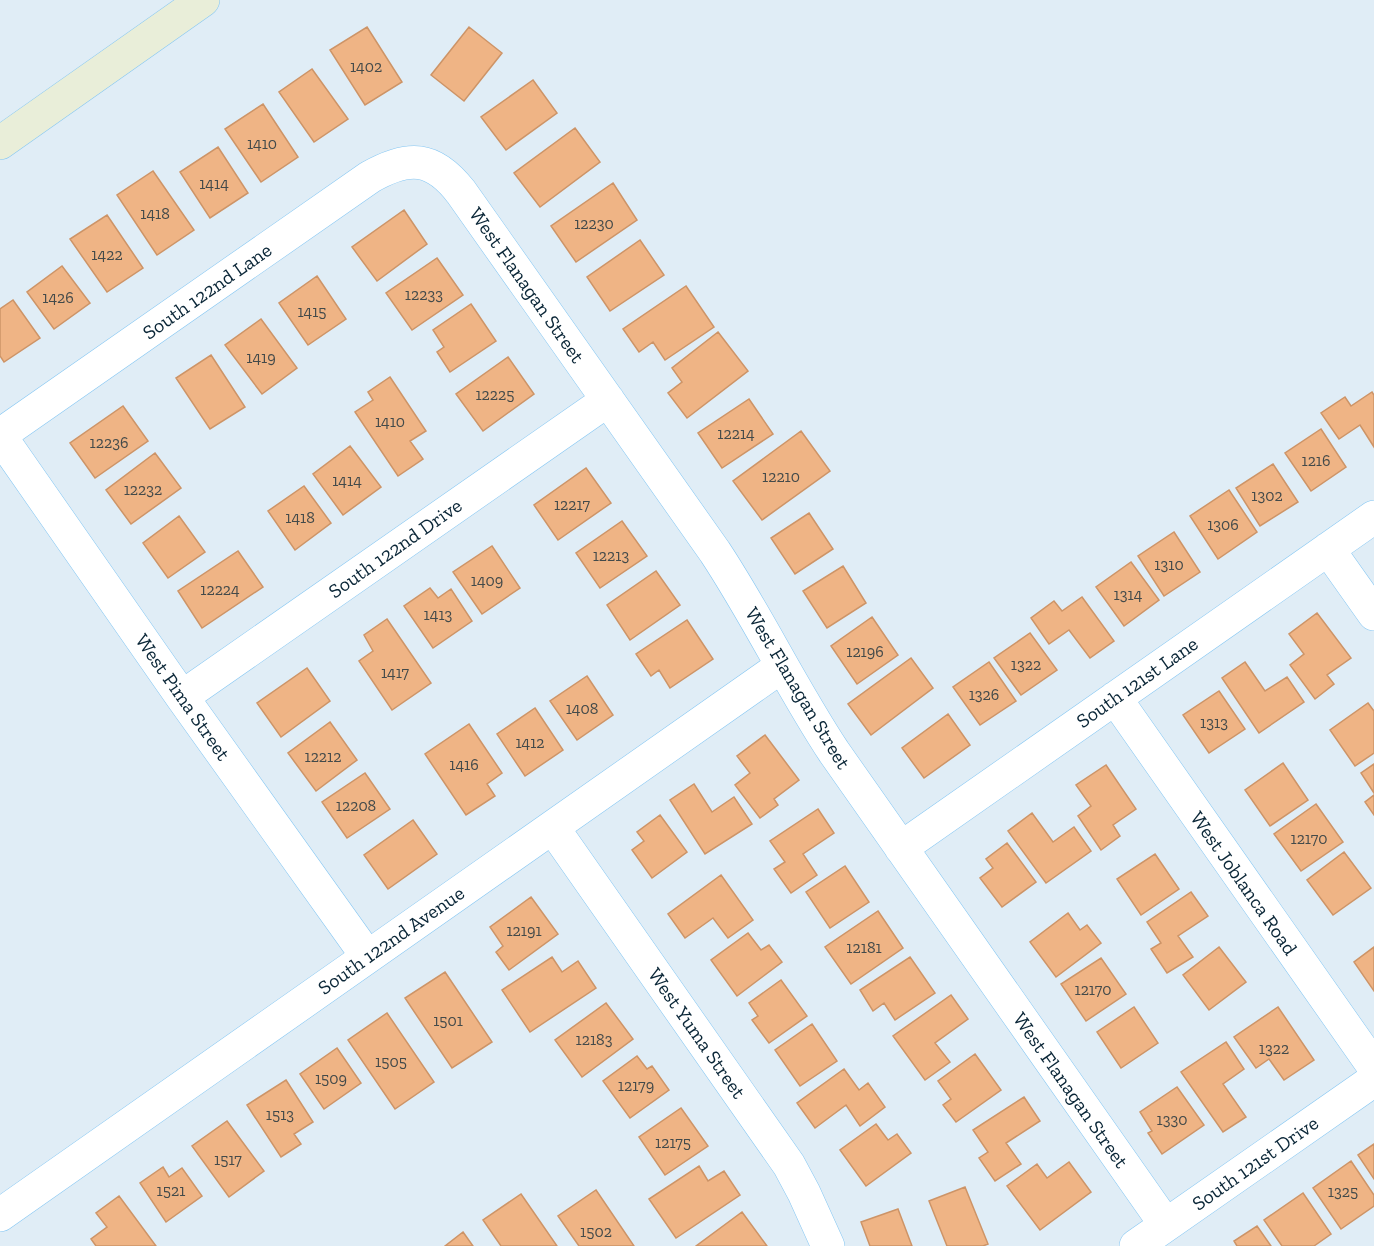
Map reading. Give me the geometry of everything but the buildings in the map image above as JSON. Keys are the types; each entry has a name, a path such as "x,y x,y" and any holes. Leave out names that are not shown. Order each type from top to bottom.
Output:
{"main road":[{"path":"0,142 203,0"}],"street":[{"name":"West Flanagan Street","path":"420,161 437,168 451,179 608,400 728,572 816,726 1166,1225"},
{"name":"South 122nd Lane","path":"0,435 370,177 402,162 420,161"},
{"name":"South 122nd Drive","path":"182,697 608,400"},
{"name":"West Pima Street","path":"0,435 182,697 368,956"},
{"name":"South 121st Lane","path":"901,848 1374,517"},
{"path":"1328,549 1374,614"},
{"name":"South 122nd Avenue","path":"0,1215 782,666"},
{"name":"West Joblanca Road","path":"1115,698 1374,1067"},
{"name":"West Yuma Street","path":"553,828 789,1165 828,1246"},
{"name":"South 121st Drive","path":"1136,1246 1374,1080"}]}
